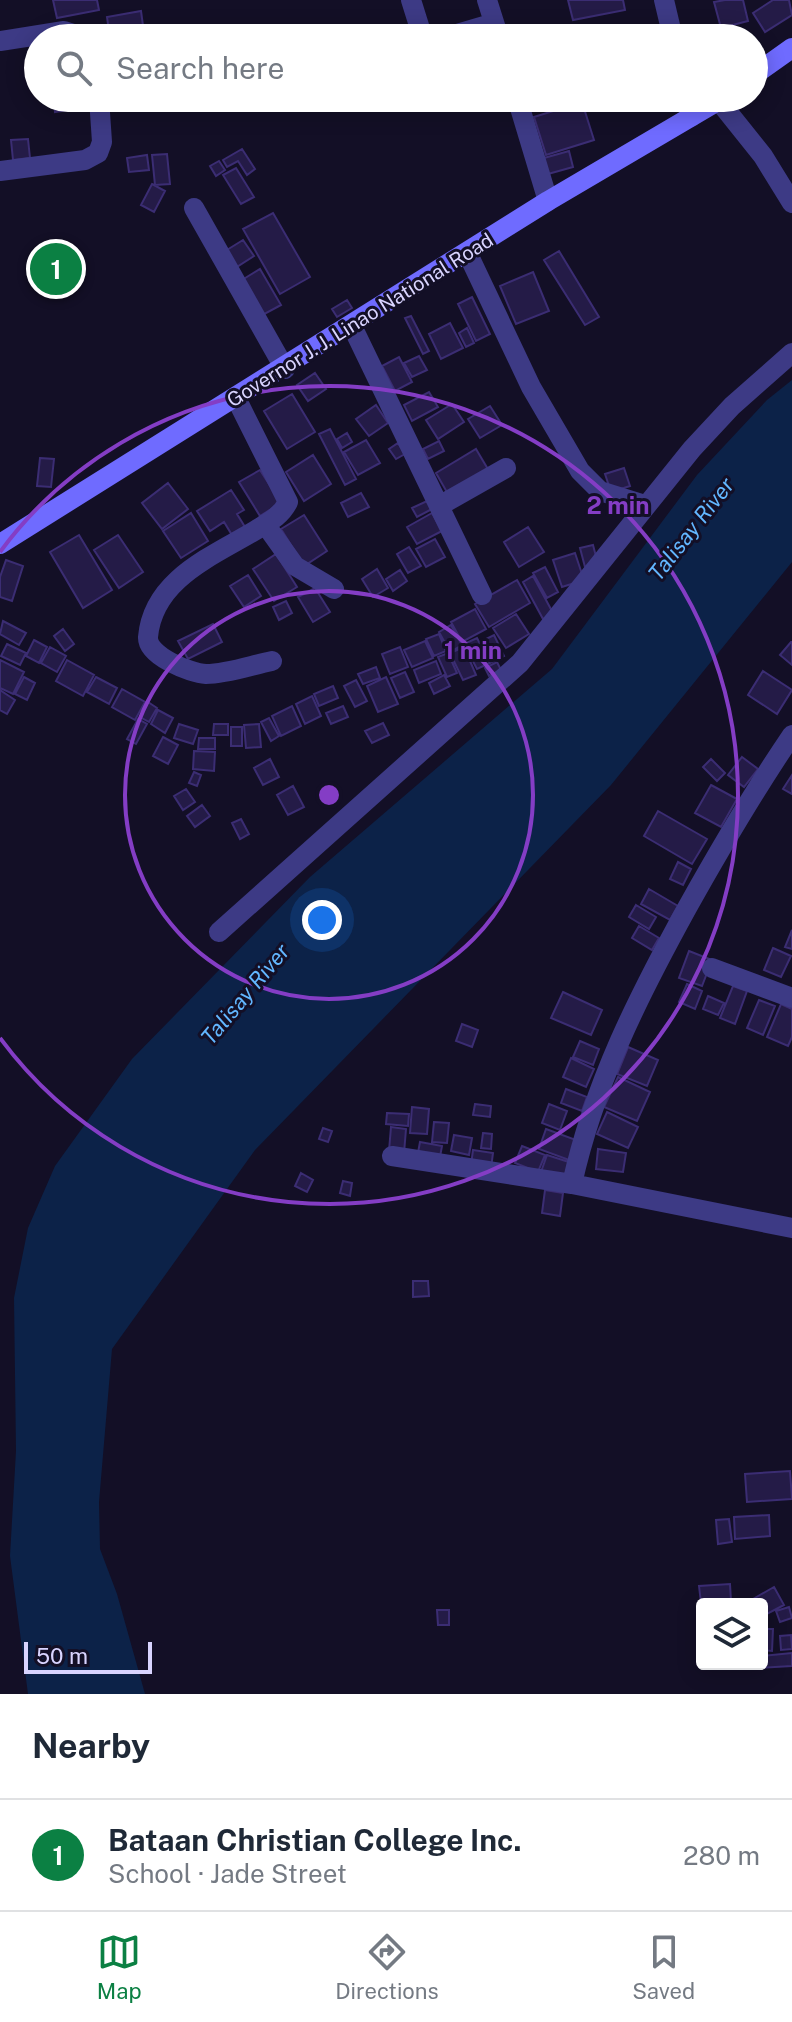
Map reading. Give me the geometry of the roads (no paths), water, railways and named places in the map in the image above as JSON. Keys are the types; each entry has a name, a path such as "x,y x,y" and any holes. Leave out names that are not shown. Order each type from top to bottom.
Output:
{"main road":[{"path":"768,65 792,48"},
{"name":"Governor J. J. Linao National Road","path":"0,544 285,369 683,112"}],"street":[{"path":"411,0 418,24"},
{"path":"487,0 494,24"},
{"path":"664,0 670,24"},
{"path":"0,41 24,37"},
{"path":"0,171 85,160 98,153 102,142 100,112"},
{"path":"521,112 548,201"},
{"path":"728,112 733,123 763,156 792,203"},
{"path":"194,208 285,369"},
{"path":"467,252 531,387 580,471 600,491 645,505"},
{"path":"352,326 482,595"},
{"path":"219,932 520,663 599,568 645,505 732,406 792,353"},
{"path":"236,398 288,502 284,511 174,581 159,604 148,640 149,646 161,656 206,674 272,661"},
{"path":"439,506 506,468"},
{"path":"265,524 295,566 334,589"},
{"path":"572,1184 592,1108 621,1032 746,802 792,735"},
{"path":"712,968 792,998"},
{"path":"392,1156 572,1184 792,1228"}],"water":[{"name":"Talisay River","path":"792,380 792,562 611,785 255,1150 112,1349 99,1502 100,1549 117,1594 145,1694 28,1694 10,1556 16,1451 14,1298 28,1228 55,1166 132,1059 310,877 552,669 697,475 767,400"}],"place":[{"name":"Bataan Christian College Inc.","path":"56,269"}]}
